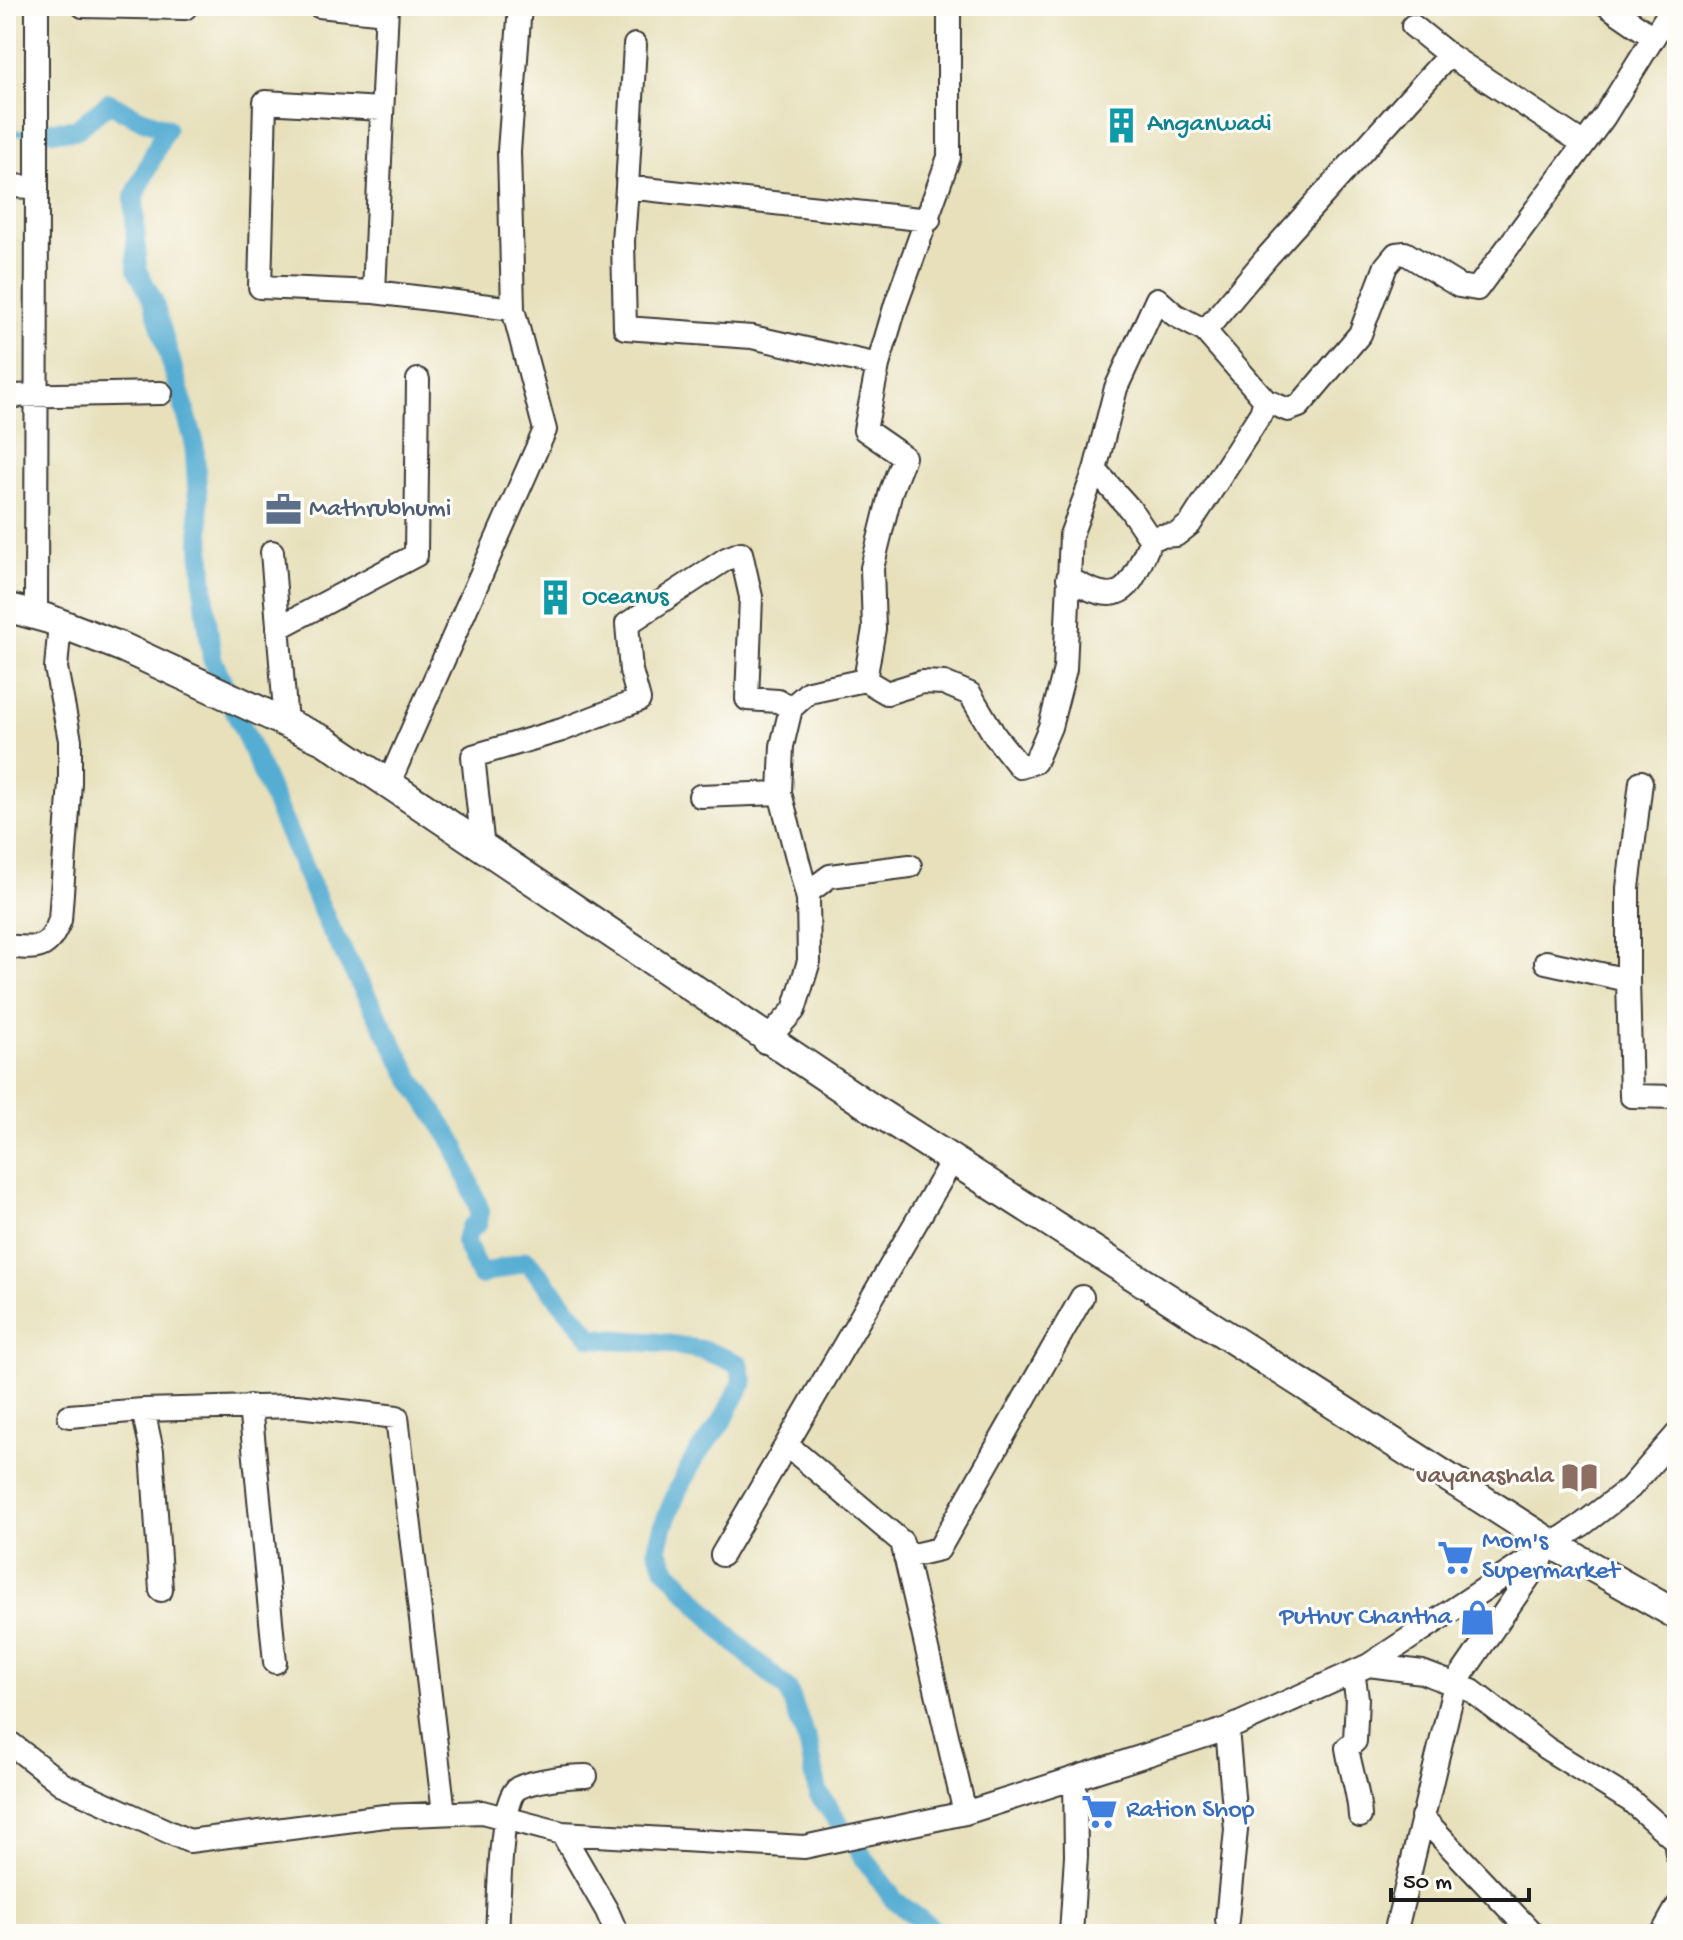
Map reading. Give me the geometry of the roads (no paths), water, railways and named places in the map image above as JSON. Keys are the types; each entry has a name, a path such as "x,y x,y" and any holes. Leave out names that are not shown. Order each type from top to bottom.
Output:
{"main road":[{"path":"6,607 48,619 177,673 325,741 766,1041 1552,1544 1677,1615"}],"street":[{"path":"6,946 37,949 53,939 60,920 70,769 70,740 48,619 36,396 37,6"},
{"path":"83,6 185,6"},
{"path":"319,6 386,10 374,292"},
{"path":"388,785 545,430 513,309 509,151 520,6"},
{"path":"865,680 874,629 872,568 891,491 904,457 865,430 878,365 896,304 929,220 949,157 949,6"},
{"path":"1608,6 1653,37"},
{"path":"766,1041 794,1010 809,961 807,893 780,793 782,746 791,708 809,692 865,680 887,693 922,682 944,683 970,694 1010,758 1020,767 1035,762 1050,727 1065,669 1071,535 1095,470 1116,388 1157,299 1175,315 1205,331 1265,400 1288,410 1299,406 1360,334 1386,266 1396,254 1405,253 1459,286 1477,289 1584,144 1673,6"},
{"path":"1413,26 1449,55 1584,144"},
{"path":"635,45 623,241 625,328 752,337 878,365"},
{"path":"1205,331 1268,256 1449,55"},
{"path":"381,109 265,102 260,287 374,292 513,309"},
{"path":"6,186 37,187"},
{"path":"627,187 929,220"},
{"path":"278,628 416,555 418,380"},
{"path":"6,396 161,393"},
{"path":"1068,578 1083,587 1104,592 1121,593 1130,586 1151,540 1176,535 1190,524 1261,413 1265,400"},
{"path":"1095,470 1130,509 1151,540"},
{"path":"272,552 283,722"},
{"path":"483,849 473,756 562,730 639,700 631,671 627,624 726,559 741,553 751,597 747,699 778,701 791,708"},
{"path":"1641,782 1628,888 1631,1096 1677,1097"},
{"path":"700,796 780,793"},
{"path":"807,893 830,876 910,866"},
{"path":"1546,962 1628,980"},
{"path":"722,1555 953,1159"},
{"path":"905,1557 939,1549 1082,1297"},
{"path":"250,1406 275,1662"},
{"path":"69,1416 143,1410 297,1406 397,1417 444,1813"},
{"path":"143,1410 152,1451 161,1590"},
{"path":"6,1740 62,1784 189,1841 385,1816 482,1812 562,1833 804,1847 965,1813 1075,1778 1227,1729 1361,1668 1552,1544 1630,1488 1677,1434"},
{"path":"787,1445 902,1542 965,1813"},
{"path":"1395,1934 1455,1684 1552,1544"},
{"path":"1361,1668 1422,1672 1472,1691 1546,1748 1631,1801 1675,1840 1677,1854"},
{"path":"1360,1816 1359,1794 1347,1748 1355,1741 1361,1668"},
{"path":"1227,1729 1236,1830 1227,1920"},
{"path":"497,1934 504,1820 509,1798 518,1788 542,1781 586,1776"},
{"path":"1071,1934 1076,1856 1075,1778"},
{"path":"1422,1817 1533,1934"},
{"path":"562,1833 617,1934"},
{"path":"1662,1934 1677,1907"}],"waterway":[{"path":"52,131 76,130 109,103 166,128 134,197 137,270 153,300 194,441 205,604 212,658 329,926 412,1080 455,1145 480,1211 477,1224 470,1228 465,1241 480,1275 527,1261 592,1338 662,1343 703,1350 739,1364 743,1382 721,1423 696,1456 679,1487 657,1549 665,1567 731,1639 788,1690 809,1746 818,1793 839,1823"},
{"path":"6,132 22,133"},
{"path":"860,1852 894,1900 939,1934"}],"place":[{"name":"Anganwadi","path":"1121,125"},
{"name":"Mathrubhumi","path":"283,510"},
{"name":"Oceanus","path":"556,598"},
{"name":"vayanashala","path":"1580,1477"},
{"name":"Mom's Supermarket","path":"1456,1557"},
{"name":"Puthur Chantha","path":"1478,1618"},
{"name":"Ration Shop","path":"1100,1811"}]}
